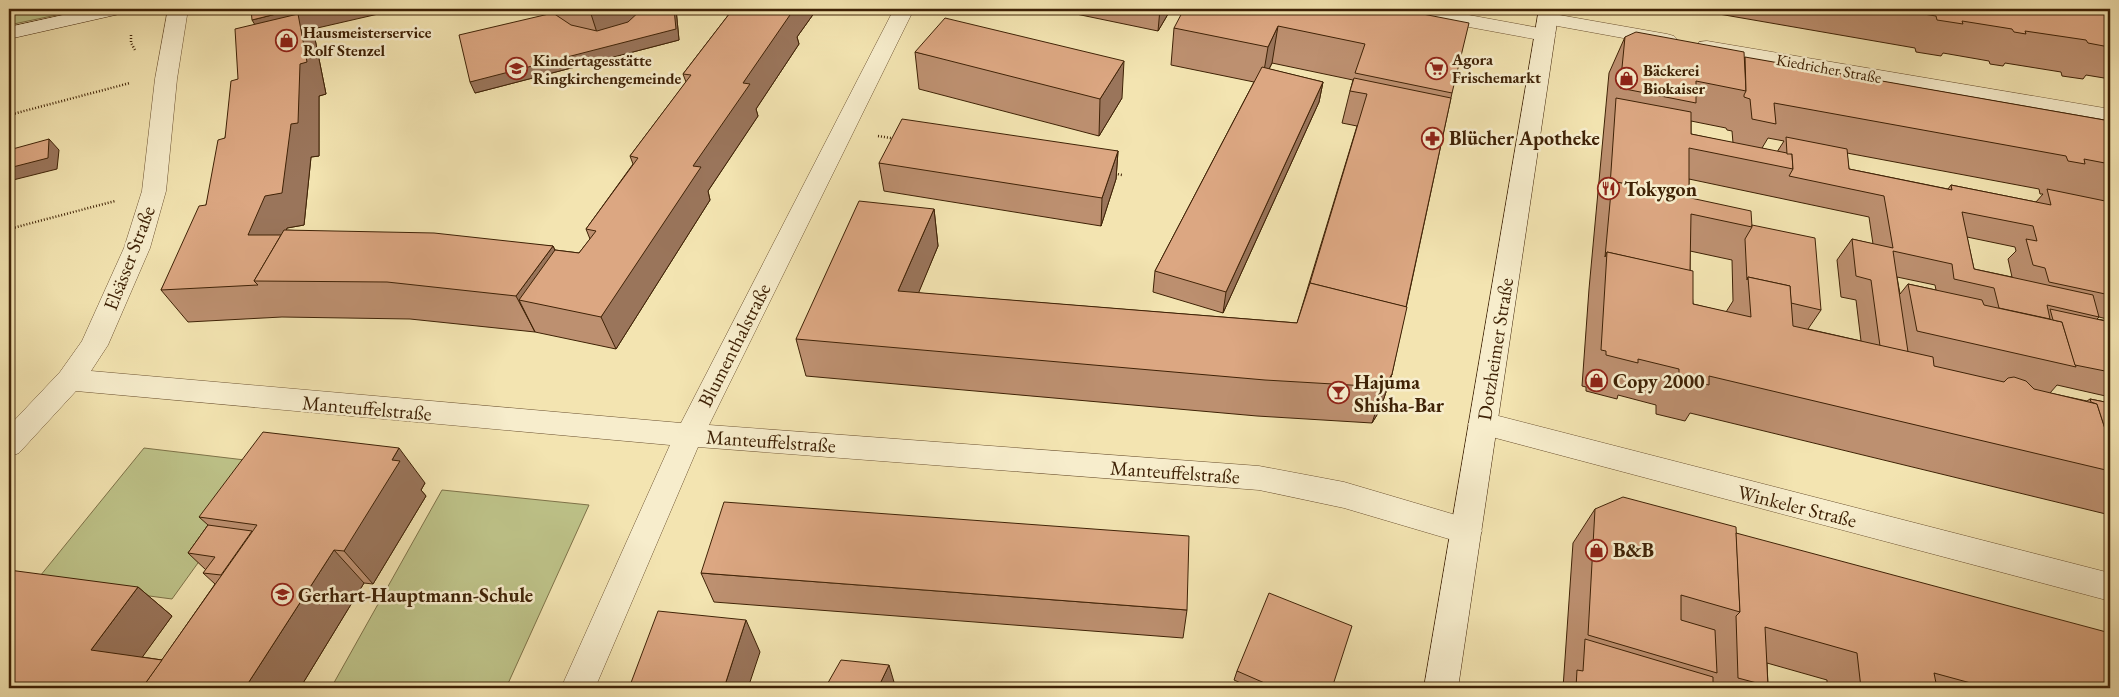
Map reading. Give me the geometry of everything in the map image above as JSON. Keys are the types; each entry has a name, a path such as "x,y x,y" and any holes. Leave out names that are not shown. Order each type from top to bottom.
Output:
{"street":[{"path":"9,32 117,9"},
{"name":"Elsässer Straße","path":"9,444 70,380 94,344 137,248 154,190 167,73 178,9"},
{"name":"Blumenthalstraße","path":"578,688 689,435 904,9"},
{"name":"Kiedricher Straße","path":"1404,9 1548,21 2110,116"},
{"name":"Dotzheimer Straße","path":"1441,688 1548,21"},
{"name":"Manteuffelstraße","path":"70,380 689,435 1260,478 1344,495 1466,532"},
{"name":"Winkeler Straße","path":"1483,424 2110,587"}],"path":[{"path":"9,115 167,73"},
{"path":"843,130 901,139"},
{"path":"1103,172 1122,175"},
{"path":"9,229 154,190"}],"green space":[{"path":"38,9 85,9 9,25 9,15"},
{"path":"144,448 270,463 172,599 36,581"},
{"path":"442,490 589,505 506,688 331,688"}],"building":[{"path":"251,9 296,9 252,20"},
{"path":"565,9 611,9 591,14"},
{"name":"Kindertagesstätte Ringkirchengemeinde","path":"642,9 674,9 676,29 470,82 459,35 553,13 571,25 597,31 628,22"},
{"path":"733,9 788,9 787,11 792,12 743,83 750,84 693,166 701,167 601,317 519,300 555,250 579,253 596,231 586,229 638,158 630,156 691,75 683,74"},
{"path":"1184,9 1397,9 1469,23 1452,93 1355,73 1365,44 1278,26 1268,47 1174,28"},
{"path":"1892,9 2110,9 2110,43 2106,42 2109,47 2088,43 2086,40 2025,31 2026,34 2014,32 2012,29 1962,21 1963,24 1937,20 1936,16"},
{"path":"298,14 307,62 300,64 298,123 291,124 282,193 265,196 248,235 281,235 254,281 258,285 161,290 199,206 206,205 218,140 225,138 231,81 238,79 235,29"},
{"path":"945,18 1124,61 1100,99 915,52"},
{"path":"1636,32 1744,52 1746,91 1696,81 1696,103 1620,88 1625,37"},
{"path":"1745,57 2110,121 2110,164 2084,159 2085,164 2068,161 2066,156 1774,103 1776,124 1752,119 1750,99 1744,97 1746,91"},
{"path":"1262,67 1323,82 1226,292 1155,271"},
{"path":"1354,78 1451,98 1406,307 1310,283 1367,94 1350,91"},
{"path":"1616,98 1691,112 1691,134 1792,154 1793,169 1689,148 1689,198 1612,181 1610,186"},
{"path":"902,119 1118,151 1102,198 879,163"},
{"path":"1786,137 1847,149 1849,169 1952,190 1951,185 2051,205 2047,189 2110,202 2110,242 2108,241 2110,249 2110,295 2049,282 2045,268 2033,265 2026,239 2037,241 2033,226 1962,212 1974,269 2093,295 2099,317 2047,305 2050,319 1999,308 1994,288 1954,279 1952,264 1893,251 1908,352 1880,346 1871,280 1856,276 1852,239 1893,248 1884,196 1789,176 1793,169 1792,154 1787,154"},
{"path":"49,139 48,158 9,168 9,150"},
{"path":"1612,181 1751,211 1752,227 1691,214 1690,271 1607,252 1605,257"},
{"path":"859,201 934,209 898,291 1297,323 1310,283 1407,307 1392,374 1384,387 1265,380 796,339"},
{"path":"1752,225 1815,238 1821,310 1791,303 1790,286 1748,277 1747,280 1745,239"},
{"path":"284,230 434,233 553,246 516,296 387,282 254,281"},
{"path":"1607,252 1693,271 1693,304 1751,317 1748,277 1790,286 1793,326 1933,357 1934,366 2004,382 2008,378 2014,377 2026,381 2034,389 2097,404 2110,444 2110,471 1709,376 1709,385 1679,378 1679,369 1638,359 1638,363 1606,355 1606,351 1601,350"},
{"path":"1908,284 1982,300 1984,305 2062,322 2076,367 1917,331"},
{"path":"2050,309 2110,322 2110,372 2075,365 2062,322 2053,320"},
{"path":"2090,399 2110,403 2110,444 2097,404 2091,402"},
{"path":"263,432 399,448 392,460 400,461 344,551 334,550 245,688 142,688 257,525 199,517"},
{"path":"1623,497 1736,527 1740,612 1681,595 1681,620 1715,630 1717,673 1588,635 1595,509"},
{"path":"724,502 1189,536 1187,610 701,573"},
{"path":"208,525 252,531 221,575 203,573 215,557 188,553"},
{"path":"1736,533 2110,633 2110,688 1989,688 1934,673 1937,688 1861,688 1857,653 1765,627 1768,686 1738,678 1736,616 1740,612"},
{"path":"9,570 138,587 91,650 162,660 142,688 9,688"},
{"path":"1269,593 1352,626 1332,688 1276,688 1237,671"},
{"path":"658,611 746,620 724,688 629,688"},
{"path":"1585,639 1713,677 1713,688 1576,688 1577,670 1583,671"},
{"path":"841,660 889,665 878,688 825,688"}],"place":[{"name":"Hausmeisterservice Rolf Stenzel","path":"287,41"},
{"name":"Agora Frischemarkt","path":"1436,68"},
{"name":"Kindertagesstätte Ringkirchengemeinde","path":"517,69"},
{"name":"Bäckerei Biokaiser","path":"1627,79"},
{"name":"Blücher Apotheke","path":"1433,138"},
{"name":"Tokygon","path":"1608,189"},
{"name":"Copy 2000","path":"1597,381"},
{"name":"Hajuma Shisha-Bar","path":"1338,393"},
{"name":"B&B","path":"1597,550"},
{"name":"Gerhart-Hauptmann-Schule","path":"282,595"}]}
